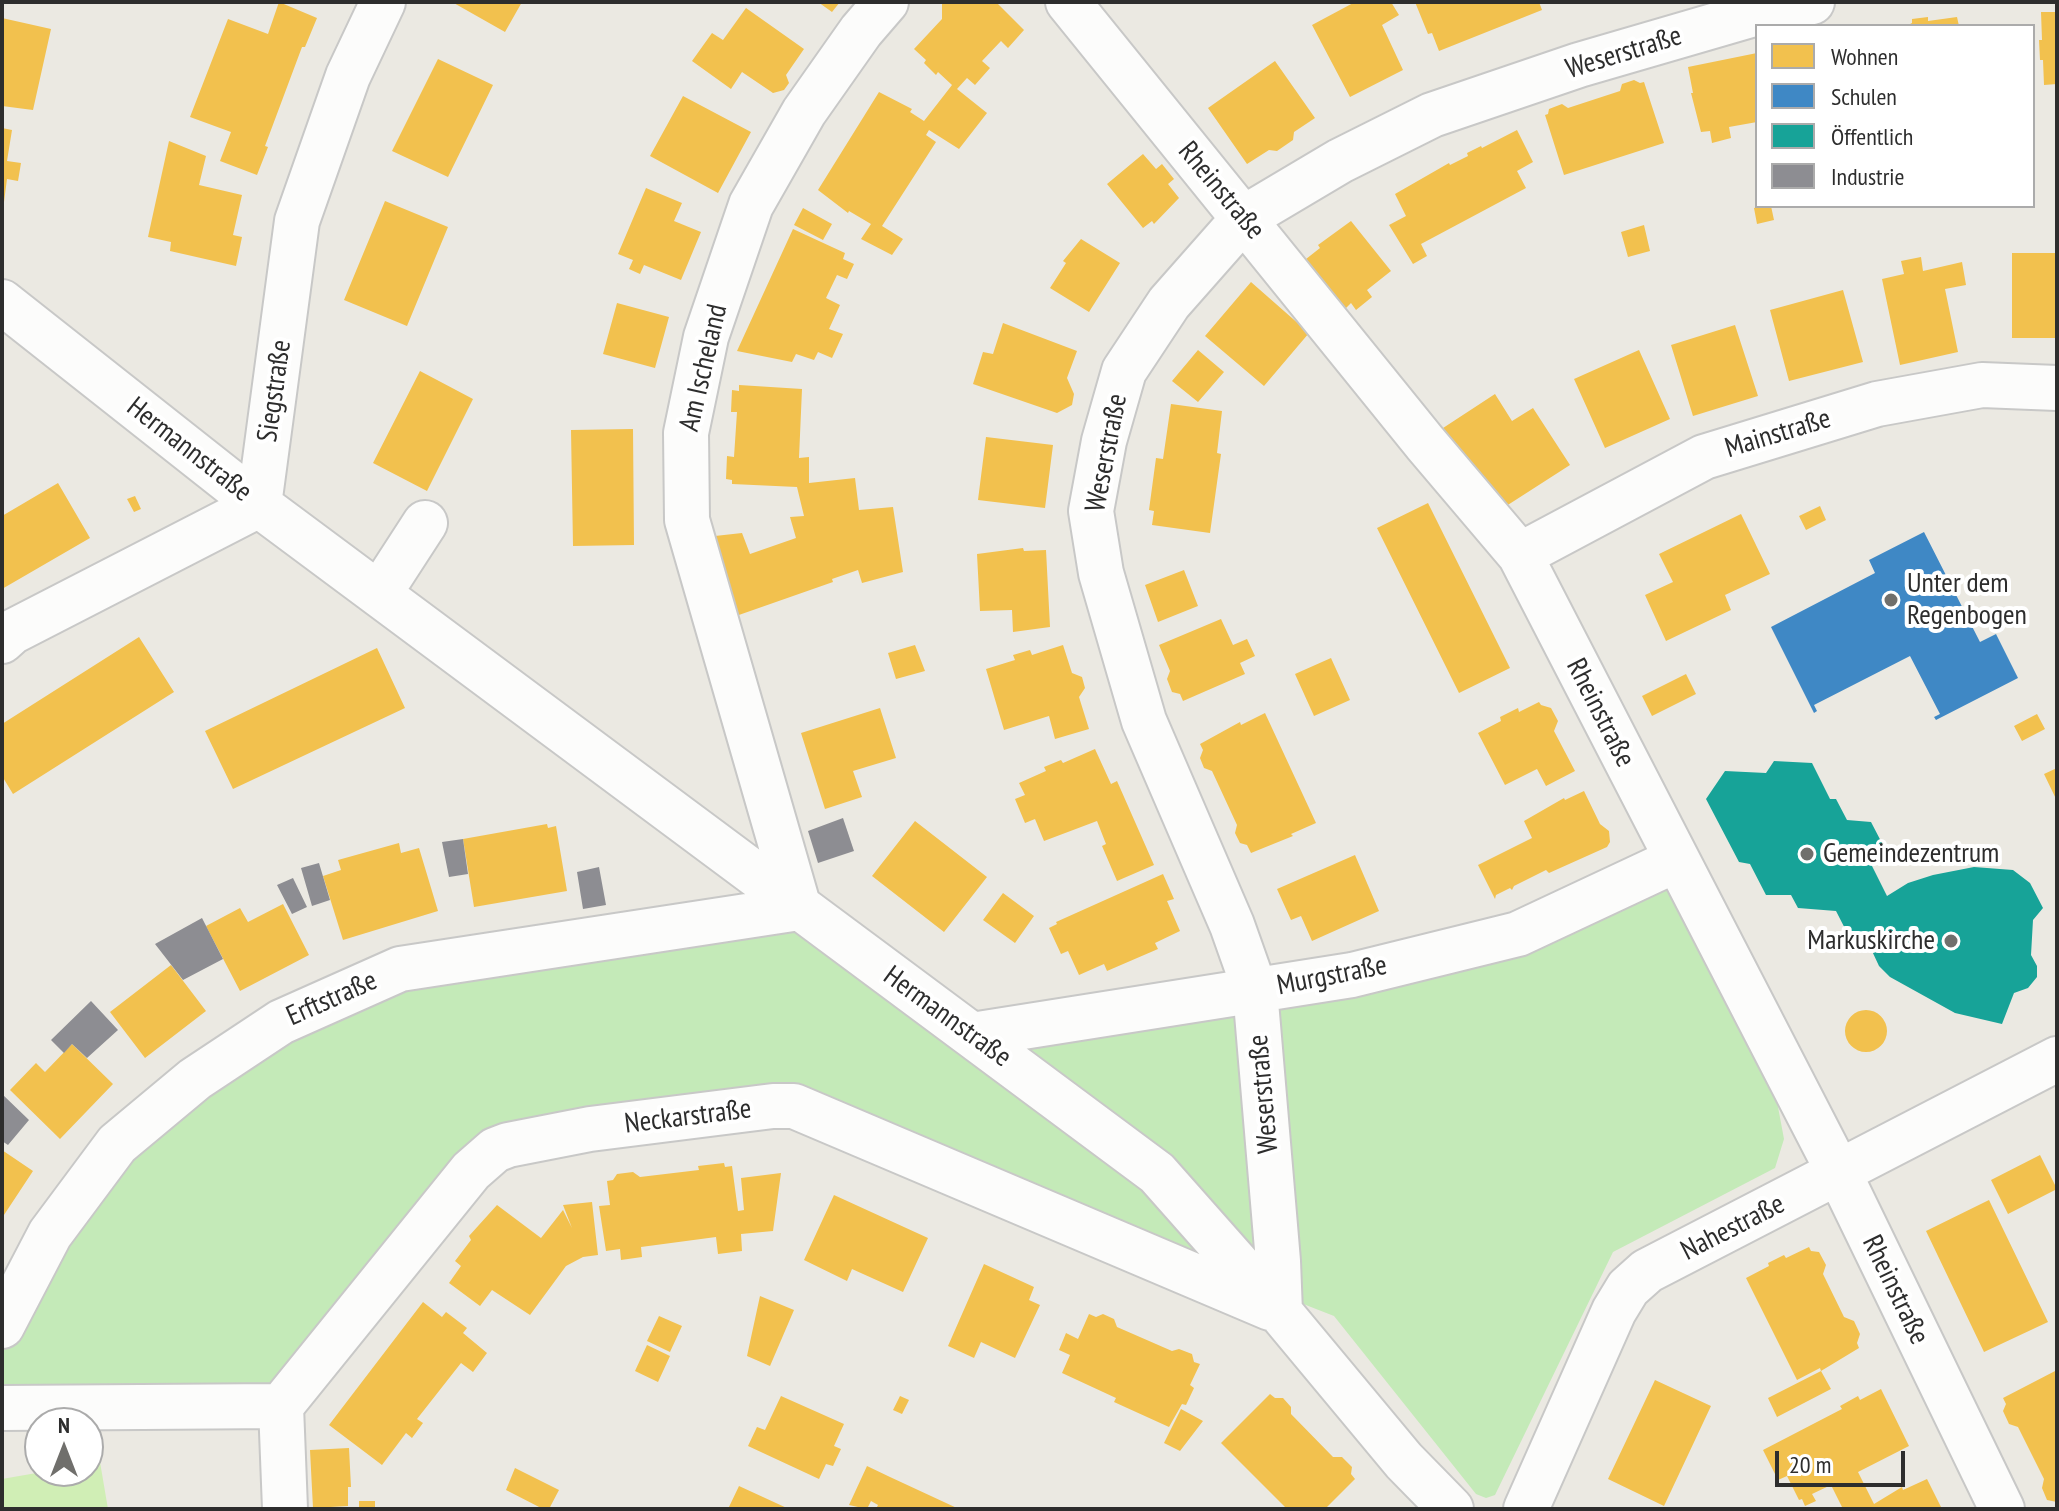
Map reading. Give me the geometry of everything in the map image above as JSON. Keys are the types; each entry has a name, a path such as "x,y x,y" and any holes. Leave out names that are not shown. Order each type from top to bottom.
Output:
{"street":[{"name":"Siegstraße","path":"259,505 297,221 348,76 383,2"},
{"name":"Am Ischeland","path":"799,908 687,520 686,433 706,337 751,205 804,112 861,31 886,2"},
{"name":"Rheinstraße","path":"1068,2 1425,443 1520,555 1839,1173 2002,1509"},
{"name":"Weserstraße","path":"1280,1312 1255,990 1232,925 1144,721 1101,573 1091,511 1104,441 1124,371 1169,303 1244,218 1340,161 1432,115 1579,65 1768,10 1812,2"},
{"name":"Hermannstraße","path":"2,302 259,505 1157,1173 1280,1312 1404,1461 1451,1509"},
{"name":"Mainstraße","path":"1520,555 1704,457 1877,404 1982,385 2057,388"},
{"path":"2,641 12,632 259,505"},
{"path":"379,594 425,523"},
{"name":"Murgstraße","path":"972,1035 1352,975 1518,934 1676,860"},
{"name":"Erftstraße","path":"2,1326 50,1234 117,1144 195,1079 281,1022 400,969 799,908"},
{"name":"Nahestraße","path":"1526,1509 1614,1311 1634,1280 2057,1059"},
{"name":"Neckarstraße","path":"281,1406 471,1171 495,1150 590,1129 773,1106 794,1106 809,1111 1280,1312"},
{"path":"2,1408 281,1406 285,1509"}],"green space":[{"path":"1676,860 1763,1027 1784,1139 1775,1168 1613,1252 1495,1495 1486,1498 1476,1494 1334,1316 809,1111 508,1145 281,1406 2,1408 2,1326 117,1144 400,969 799,908 972,1035 1352,975"},
{"path":"24,1475 24,1487 104,1486 108,1509 2,1509 2,1479"}],"building: Wohnen":[{"path":"279,2 317,18 305,47 302,47 257,175 220,161 231,132 190,117 228,19 268,34"},
{"path":"452,2 522,2 505,32"},
{"path":"818,2 840,2 832,12"},
{"path":"996,2 1024,30 1008,48 1001,41 982,61 990,68 975,85 967,78 957,89 987,113 959,149 929,130 926,135 936,142 882,226 903,239 892,255 861,239 871,224 848,213 818,190 879,92 912,109 910,112 924,121 952,85 938,72 936,75 914,49 942,19 942,4"},
{"path":"1355,2 1391,2 1399,15 1382,25 1403,70 1350,97 1312,25"},
{"path":"1415,2 1539,2 1542,10 1439,51 1432,33 1428,34"},
{"path":"746,8 804,49 786,75 789,83 784,90 773,93 742,72 731,89 692,61 712,33 723,40"},
{"path":"2041,12 2057,12 2057,84 2044,85 2039,40 2042,40"},
{"path":"1928,17 1928,21 1957,17 1959,24 1910,24 1912,19"},
{"path":"2,18 51,29 33,110 2,106"},
{"path":"1755,53 1755,122 1729,127 1731,138 1712,143 1710,131 1701,132 1688,67"},
{"path":"438,59 493,85 448,177 392,151"},
{"path":"1275,61 1315,118 1294,132 1293,140 1277,151 1269,150 1247,164 1208,108"},
{"path":"1634,80 1644,82 1664,143 1564,175 1545,115 1549,109 1562,104 1568,108 1620,91 1622,84"},
{"path":"683,96 751,132 718,193 650,156"},
{"path":"2,128 12,130 7,161 21,163 18,181 7,179 4,202"},
{"path":"1517,130 1533,162 1517,171 1526,188 1421,244 1427,256 1413,264 1389,225 1406,216 1395,194 1449,163 1468,156 1467,153"},
{"path":"169,141 206,156 199,185 242,195 233,235 242,237 236,266 170,251 171,242 148,237"},
{"path":"1143,154 1156,169 1162,164 1174,179 1168,184 1179,198 1154,224 1152,221 1143,228 1107,184"},
{"path":"646,188 682,203 674,221 701,232 681,280 644,265 640,274 629,269 633,260 618,254"},
{"path":"385,201 448,227 407,326 344,300"},
{"path":"803,208 832,224 823,240 794,225"},
{"path":"1754,208 1771,208 1774,220 1757,224"},
{"path":"1351,221 1391,271 1367,290 1372,297 1356,310 1351,303 1341,313 1301,263 1320,248 1318,245"},
{"path":"1644,225 1650,251 1628,257 1621,232"},
{"path":"793,229 845,253 843,259 854,264 847,279 837,275 826,298 840,305 829,329 843,334 832,358 818,352 814,360 796,354 792,362 737,351"},
{"path":"1081,239 1120,263 1089,312 1050,288 1066,263 1063,261"},
{"path":"2012,253 2057,253 2057,338 2012,338"},
{"path":"1921,257 1923,271 1962,262 1966,285 1945,289 1958,352 1900,365 1882,279 1904,274 1901,261"},
{"path":"1251,282 1309,333 1264,386 1205,336"},
{"path":"1843,290 1863,362 1789,381 1770,310"},
{"path":"617,303 669,317 655,368 603,354"},
{"path":"1003,323 1077,351 1067,378 1074,394 1072,405 1057,413 973,384 983,352 993,354"},
{"path":"1735,325 1758,396 1693,416 1671,345"},
{"path":"1198,350 1224,372 1198,402 1172,381"},
{"path":"1639,350 1670,419 1605,448 1574,379"},
{"path":"420,371 473,399 427,491 373,463"},
{"path":"739,385 802,389 799,458 809,457 809,483 855,478 859,510 893,507 903,572 862,583 858,570 832,579 833,582 736,616 715,536 742,533 750,554 796,538 790,517 804,516 797,487 732,484 732,480 726,479 727,456 734,457 737,412 731,412 732,390 739,391"},
{"path":"1495,394 1512,421 1533,408 1570,465 1500,510 1463,454 1458,457 1440,430"},
{"path":"1171,404 1222,411 1217,453 1221,454 1210,533 1152,525 1154,511 1149,510 1156,458 1163,459"},
{"path":"633,429 634,545 573,546 571,430"},
{"path":"986,437 1053,445 1045,508 978,500"},
{"path":"58,483 90,538 2,589 2,516"},
{"path":"135,496 141,509 134,512 127,499"},
{"path":"1428,503 1510,668 1459,693 1377,528"},
{"path":"1820,506 1826,520 1806,530 1799,516"},
{"path":"1741,514 1770,574 1725,595 1731,610 1666,641 1645,595 1673,582 1659,554"},
{"path":"1023,548 1024,551 1046,550 1050,627 1013,632 1012,610 980,611 977,554"},
{"path":"1184,570 1198,606 1158,622 1145,585"},
{"path":"1221,619 1233,645 1247,639 1255,656 1240,663 1245,674 1183,701 1180,694 1172,692 1167,679 1170,671 1159,645"},
{"path":"139,637 174,692 13,794 2,776 2,724"},
{"path":"915,645 925,671 896,679 888,653"},
{"path":"1063,645 1072,673 1082,677 1085,688 1079,697 1089,729 1055,739 1049,716 1004,730 986,669 1015,660 1013,655 1030,650 1032,655"},
{"path":"377,648 405,708 233,789 205,731"},
{"path":"1331,658 1350,700 1314,716 1295,674"},
{"path":"1686,674 1696,694 1652,716 1642,696"},
{"path":"1539,702 1551,708 1558,721 1554,731 1575,771 1546,786 1537,769 1505,785 1478,733 1501,721 1500,717"},
{"path":"880,708 896,758 853,771 862,797 825,809 801,733"},
{"path":"1265,713 1316,823 1251,853 1235,833 1237,825 1212,771 1204,768 1200,744 1240,722 1241,725"},
{"path":"2037,714 2045,729 2022,741 2014,726"},
{"path":"1095,749 1111,784 1117,781 1154,865 1117,881 1102,846 1106,844 1097,821 1044,841 1035,819 1025,823 1015,799 1025,795 1019,783 1046,771 1044,767 1061,760 1063,763"},
{"path":"2057,768 2057,801 2044,774"},
{"path":"1584,791 1600,824 1609,831 1607,847 1549,873 1546,870 1514,886 1512,890 1510,888 1496,895 1495,899 1478,865 1532,838 1524,821 1564,798"},
{"path":"915,821 987,877 944,932 872,876"},
{"path":"547,824 548,828 556,826 567,891 474,907 463,839"},
{"path":"399,843 401,853 419,848 438,911 343,940 323,876 341,870 338,860"},
{"path":"1355,855 1379,911 1312,941 1301,916 1291,920 1277,889"},
{"path":"1163,874 1174,899 1167,901 1180,931 1155,943 1158,949 1107,971 1104,964 1079,975 1068,951 1061,954 1049,928 1056,922"},
{"path":"1003,893 1034,916 1015,943 983,920"},
{"path":"283,904 309,955 240,991 206,926 240,908 248,922"},
{"path":"171,965 206,1011 145,1058 110,1012"},
{"path":"1866,1010 1881,1016 1887,1031 1881,1046 1866,1052 1851,1046 1845,1031 1851,1016"},
{"path":"72,1044 113,1084 60,1139 10,1090 36,1063 45,1072"},
{"path":"2,1150 33,1171 2,1218"},
{"path":"2040,1155 2057,1189 2008,1214 1991,1180"},
{"path":"724,1163 725,1167 732,1166 738,1211 744,1210 741,1178 781,1173 773,1231 741,1234 742,1251 718,1254 716,1237 641,1247 642,1257 621,1260 620,1249 606,1251 599,1206 610,1205 607,1181 613,1180 617,1174 633,1172 640,1177 699,1170 698,1166"},
{"path":"834,1195 928,1238 903,1292 852,1269 847,1281 804,1260"},
{"path":"1989,1200 2048,1322 1984,1352 1926,1231"},
{"path":"592,1202 598,1255 583,1257 566,1266 530,1315 492,1290 480,1306 449,1283 461,1266 455,1261 471,1240 469,1236 497,1205 541,1238 563,1210 572,1228 563,1205"},
{"path":"1809,1247 1811,1251 1819,1252 1826,1265 1823,1274 1844,1317 1854,1321 1860,1334 1859,1348 1821,1371 1820,1368 1797,1380 1746,1278 1784,1255 1786,1258"},
{"path":"984,1264 1034,1287 1029,1300 1040,1305 1015,1358 981,1342 974,1358 948,1346"},
{"path":"760,1296 794,1310 770,1366 747,1356"},
{"path":"423,1302 442,1317 446,1312 467,1328 463,1333 487,1353 473,1372 461,1363 417,1419 423,1423 412,1438 406,1433 382,1465 329,1425"},
{"path":"1089,1314 1096,1317 1103,1314 1114,1319 1117,1327 1172,1351 1179,1349 1192,1354 1194,1362 1200,1364 1190,1385 1194,1388 1186,1405 1182,1404 1169,1427 1114,1402 1116,1398 1062,1373 1070,1355 1059,1350 1066,1333 1078,1339"},
{"path":"659,1316 682,1326 670,1352 647,1341"},
{"path":"647,1345 670,1356 658,1382 635,1371"},
{"path":"2057,1370 2057,1502 2047,1500 2042,1488 2044,1479 2018,1427 2009,1424 2003,1411 2006,1404 2003,1398"},
{"path":"1821,1371 1831,1389 1777,1417 1768,1398"},
{"path":"1655,1380 1711,1406 1664,1506 1608,1479"},
{"path":"1881,1389 1909,1446 1858,1472 1874,1504 1902,1487 1903,1490 1927,1479 1942,1509 1843,1509 1831,1485 1812,1494 1816,1501 1805,1506 1787,1476 1778,1480 1763,1450 1842,1409 1840,1406 1858,1396 1860,1400"},
{"path":"1270,1394 1283,1398 1291,1407 1291,1414 1333,1457 1342,1457 1352,1467 1351,1474 1355,1479 1325,1509 1287,1509 1221,1443"},
{"path":"781,1396 844,1424 834,1446 841,1449 833,1466 826,1464 819,1479 748,1446 757,1427 765,1430"},
{"path":"900,1396 909,1400 902,1414 893,1410"},
{"path":"1181,1409 1203,1421 1180,1451 1164,1443"},
{"path":"349,1448 351,1487 348,1487 348,1506 313,1508 310,1450"},
{"path":"867,1466 959,1509 876,1509 878,1505 871,1501 867,1509 849,1505"},
{"path":"515,1468 559,1490 549,1509 543,1509 506,1490"},
{"path":"739,1486 789,1509 728,1509"},
{"path":"359,1501 375,1501 375,1509 359,1509"}],"building: Schulen":[{"name":"Unter dem Regenbogen","path":"1924,532 1980,642 1996,634 2018,678 1936,720 1934,717 1940,714 1910,656 1814,705 1817,711 1814,713 1771,627 1875,573 1869,560"}],"building: Öffentlich":[{"path":"1774,761 1812,763 1830,799 1836,799 1847,820 1871,822 1884,847 1872,866 1887,896 1908,883 1974,867 2013,870 2030,883 2043,908 2033,920 2031,955 2037,966 2037,977 2028,988 2014,993 2002,1024 1955,1013 1890,977 1879,966 1872,951 1856,950 1836,911 1798,908 1791,895 1766,895 1750,864 1739,862 1706,799 1725,771 1766,773"}],"building: Industrie":[{"path":"843,818 854,851 818,863 808,831"},
{"path":"463,839 468,874 449,877 442,842"},
{"path":"319,863 330,900 312,906 301,868"},
{"path":"599,867 606,905 583,909 577,872"},
{"path":"293,878 307,907 292,914 277,885"},
{"path":"202,918 223,959 183,980 155,944"},
{"path":"91,1001 118,1030 87,1058 72,1044 64,1053 51,1040"},
{"path":"2,1094 29,1120 8,1145 2,1141"}],"place":[{"name":"Unter dem Regenbogen","path":"1891,600"},
{"name":"Gemeindezentrum","path":"1807,854"},
{"name":"Markuskirche","path":"1951,941"}]}
